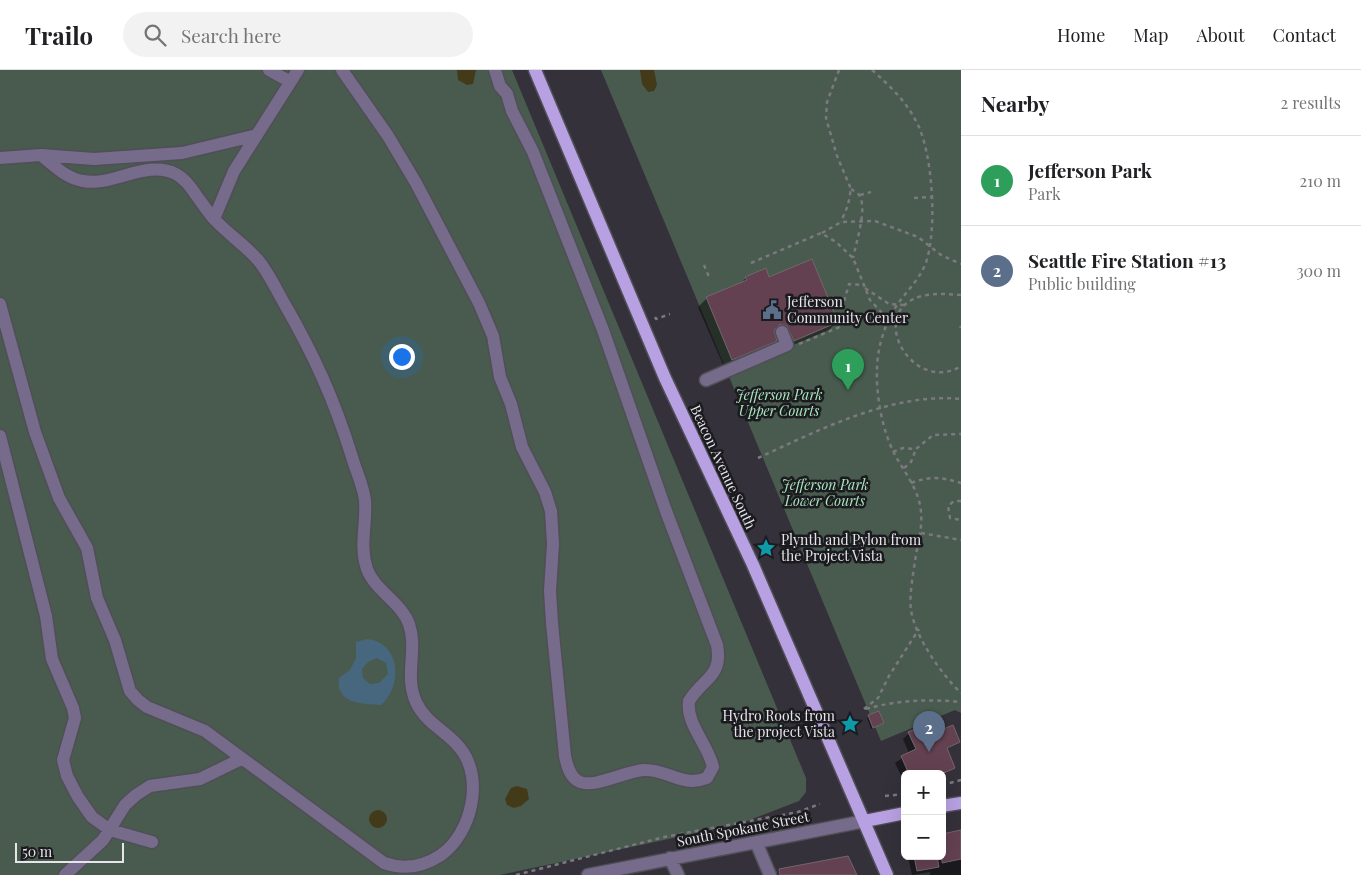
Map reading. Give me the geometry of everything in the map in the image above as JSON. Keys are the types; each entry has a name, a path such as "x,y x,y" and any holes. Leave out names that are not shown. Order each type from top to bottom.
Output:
{"main road":[{"name":"Beacon Avenue South","path":"536,70 665,378 753,565 887,875"},
{"path":"946,805 961,803"},
{"name":"South Spokane Street","path":"865,821 901,814"}],"street":[{"path":"269,70 288,81"},
{"path":"214,219 234,171 288,81 298,70"},
{"path":"342,70 388,136 416,183 479,303 492,336 500,377 511,404 522,447 545,492 551,511 553,544 550,590 552,623 565,756 569,771 581,783 592,783 644,770 660,771 690,783 698,781 707,778 713,767 710,756 690,716 689,701 717,668 719,661 717,645 666,512 603,330 533,152 512,111 507,94 500,86 495,70"},
{"path":"0,158 41,155 94,159 182,153 257,135"},
{"path":"0,304 35,432 59,498 86,548 97,598 115,640 130,691 147,707 205,731 384,862 398,867 422,865 448,850 463,830 472,806 471,773 461,748 422,714 412,690 409,680 412,640 408,620 368,572 362,544 365,500 338,411 324,376 308,345 258,260 214,219 188,183 175,174 162,170 147,170 85,182 61,172 41,155"},
{"path":"706,380 787,344 782,332"},
{"path":"0,436 46,616 52,659 73,708 75,718 64,760 67,776 92,818 110,830 152,842"},
{"path":"65,875 90,854 110,830 126,805 150,786 200,779 241,759"},
{"name":"South Spokane Street","path":"588,875 865,821"},
{"path":"756,842 770,875"},
{"path":"670,858 678,875"}],"path":[{"path":"839,70 827,102 826,118 837,156 851,189 860,195"},
{"path":"872,70 896,90 917,122 927,149 932,197 930,247 920,274 896,306 889,320 882,339 877,370 881,408 894,452 904,468 919,503 921,533 915,560 911,610 935,665 961,693"},
{"path":"841,222 848,205 851,189"},
{"path":"860,195 870,192"},
{"path":"853,258 862,220 860,195"},
{"path":"914,198 932,197"},
{"path":"751,263 822,233 841,222 862,220 875,221 918,237 941,255 961,264"},
{"path":"822,233 836,242 853,258 870,300 895,328 901,348 917,365 939,372 953,370 961,366"},
{"path":"704,266 709,277"},
{"path":"787,344 796,344 842,326 841,312 849,284 864,287 889,304 896,306 906,305"},
{"path":"895,328 900,313 906,305 920,296 937,294 961,295"},
{"path":"652,311 656,319 670,314"},
{"path":"758,458 881,408 898,403 933,397 961,399"},
{"path":"904,468 911,462 916,449 933,435 961,434"},
{"path":"894,452 904,448 916,449"},
{"path":"911,483 926,477 944,477 961,483"},
{"path":"961,501 954,501 948,506 950,518 961,520"},
{"path":"921,533 961,540"},
{"path":"919,629 889,676 878,698 864,709 888,702 938,700 961,702"},
{"path":"946,784 961,780"},
{"path":"885,796 901,794"},
{"path":"516,875 664,837 798,812 820,804"}],"green space":[{"path":"0,70 512,70 806,778 806,792 799,801 739,824 500,875 0,875"},
{"path":"601,70 961,70 961,713 955,710 881,741"}],"sand":[{"path":"457,70 476,70 473,84 467,85 458,80"},
{"path":"640,70 654,70 657,85 654,91 648,92 642,84"},
{"path":"517,786 527,789 529,799 521,806 514,808 507,805 505,799 511,788"},
{"path":"374,810 382,810 387,815 385,826 374,828 369,823 369,815"}],"water":[{"path":"367,639 378,642 387,648 392,656 395,666 393,688 381,705 352,701 341,693 339,678 350,670 356,658 356,642","holes":["377,658 386,663 388,674 379,683 370,684 363,678 362,669 368,662"]}],"building":[{"name":"Jefferson Community Center","path":"812,259 838,322 794,341 787,326 780,324 774,330 777,341 732,360 706,297 747,280 745,277 766,268 769,277"},
{"path":"879,711 884,723 873,728 868,715"},
{"path":"928,724 932,734 953,725 960,742 947,748 955,768 946,772 946,770 907,770 901,756 916,749 908,732"},
{"path":"961,830 961,859 942,863 942,860 946,860 946,833"},
{"path":"848,856 857,875 780,875 779,869"},
{"path":"915,860 938,860 939,867 917,871"}],"place":[{"name":"Jefferson Community Center","path":"772,310"},
{"name":"Jefferson Park","path":"848,390"},
{"name":"Plynth and Pylon from the Project Vista","path":"766,548"},
{"name":"Hydro Roots from the project Vista","path":"850,724"},
{"name":"Seattle Fire Station #13","path":"929,752"}],"park label":[{"name":"Jefferson Park Upper Courts","path":"779,404"},
{"name":"Jefferson Park Lower Courts","path":"825,494"}]}
